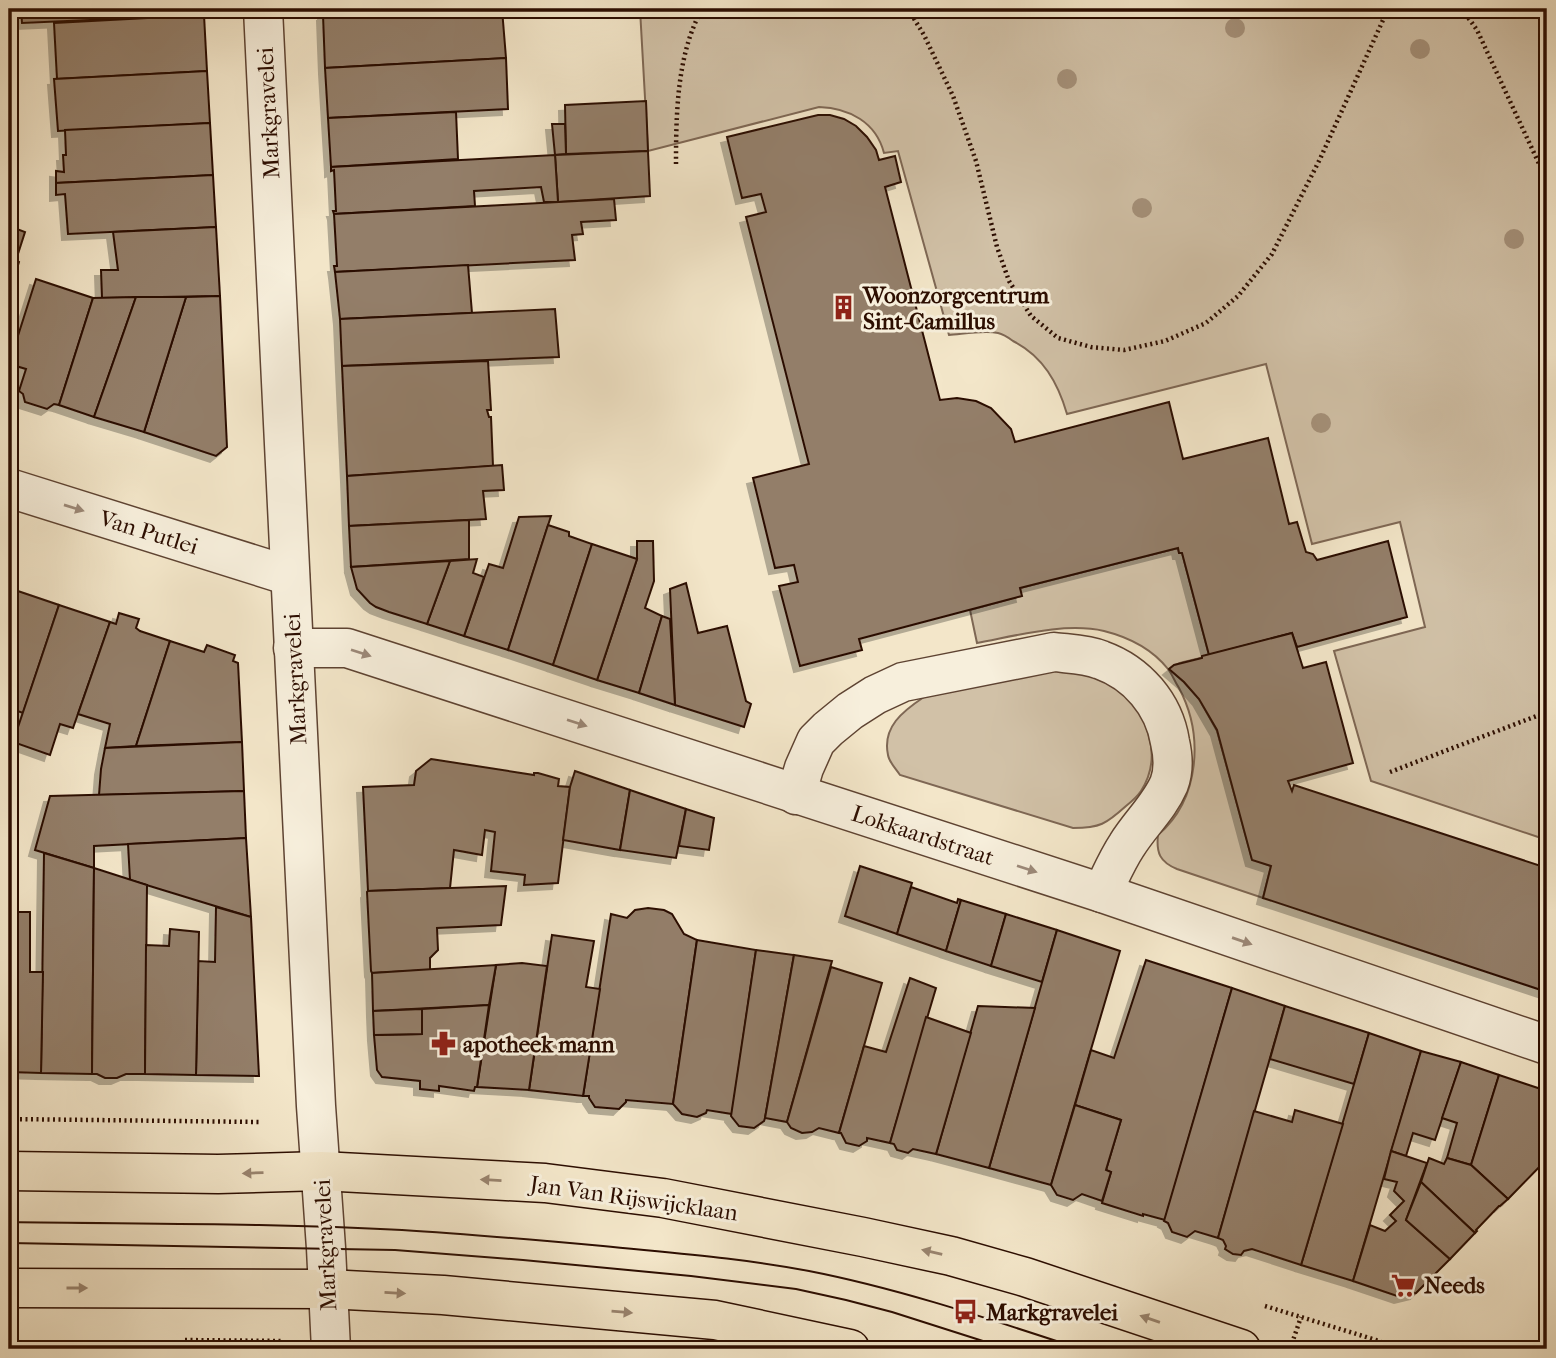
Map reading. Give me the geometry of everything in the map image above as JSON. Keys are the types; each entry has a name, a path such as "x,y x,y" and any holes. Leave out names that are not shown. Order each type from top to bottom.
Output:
{"main road":[{"name":"Jan Van Rijswijcklaan","path":"9,1171 218,1174 321,1171 545,1183 663,1198 951,1256 1025,1277 1241,1349"},
{"path":"9,1288 327,1289 456,1296 715,1320 850,1349"}],"street":[{"name":"Markgravelei","path":"263,9 330,1346"},
{"name":"Van Putlei","path":"9,488 290,576"},
{"name":"Lokkaardstraat","path":"293,648 347,649 1102,893 1547,1045"},
{"path":"796,795 816,741 850,711 903,682 1054,652 1100,659 1122,670 1144,687 1159,709 1169,732 1173,758 1170,782 1157,805 1127,845 1102,893"}],"path":[{"path":"676,163 676,115 682,67 695,22 702,9"},
{"path":"908,9 924,35 953,96 976,161 997,247 1009,281 1031,316 1058,338 1091,347 1124,350 1165,341 1206,323 1238,296 1272,254 1320,159 1388,9"},
{"path":"1462,9 1477,30 1547,181"},
{"path":"1390,772 1547,712"},
{"path":"1290,1349 1301,1317"},
{"path":"176,1339 472,1349"},
{"path":"1376,1340 1398,1349"}],"shaded area":[{"path":"640,9 1547,9 1547,840 1371,781 1334,651 1425,627 1400,522 1312,544 1266,364 1067,414 1054,381 1041,363 1024,347 998,333 949,335 898,151 884,153 875,133 860,119 841,110 819,107 648,151"},
{"path":"1178,548 1179,553 1182,553 1209,655 1169,669 1199,699 1217,731 1252,859 1271,866 1263,898 1177,869 1160,856 1158,835 1183,803 1194,766 1194,746 1187,706 1168,669 1155,655 1122,637 1089,629 1040,631 977,643 970,610 1021,596 1020,588"},
{"path":"1059,670 1081,671 1115,686 1136,708 1149,734 1151,763 1148,777 1138,795 1108,821 1096,826 1073,828 900,775 890,760 887,745 891,728 902,714 924,697"}],"building":[{"path":"21,9 204,9 204,15 22,23"},
{"path":"334,9 455,9 334,14"},
{"path":"502,9 506,58 325,68 323,15"},
{"path":"204,15 207,71 57,79 54,23"},
{"path":"506,58 508,109 328,118 325,68"},
{"path":"207,71 210,123 58,131 54,79"},
{"path":"646,101 648,151 566,154 565,105"},
{"path":"456,112 458,159 331,167 328,118"},
{"name":"Woonzorgcentrum Sint-Camillus","path":"818,115 844,119 856,126 876,150 879,160 895,156 901,182 885,187 940,400 957,398 976,401 991,408 1011,429 1015,442 1169,402 1183,459 1268,438 1289,524 1297,522 1306,552 1313,554 1317,560 1388,541 1407,617 1297,647 1292,633 1209,655 1182,553 1179,553 1178,548 1020,588 1022,596 859,639 862,650 800,666 779,586 798,582 794,565 775,568 753,478 809,464 746,217 766,212 761,194 742,198 727,137"},
{"path":"210,123 213,175 56,183 56,171 64,172 65,130"},
{"path":"552,124 565,124 566,154 555,155"},
{"path":"648,151 650,196 558,202 555,155"},
{"path":"555,155 558,202 544,202 541,187 474,191 475,206 334,214 333,211 336,211 334,170 331,171 331,167"},
{"path":"213,175 216,227 68,234 65,194 56,195 56,183"},
{"path":"614,199 616,220 581,222 583,234 572,235 575,260 335,272 334,266 337,266 334,214"},
{"path":"9,226 25,232 9,294"},
{"path":"216,227 220,296 102,298 101,270 118,270 113,232"},
{"path":"468,265 472,313 340,319 335,272"},
{"path":"36,279 93,298 59,405 54,404 47,409 25,402 19,391 26,369 9,364"},
{"path":"220,296 227,447 216,456 144,432 186,297"},
{"path":"136,297 94,417 59,405 93,298"},
{"path":"136,297 186,297 144,432 94,417"},
{"path":"555,309 559,357 342,366 340,319"},
{"path":"488,361 491,410 487,410 491,417 493,466 347,476 342,366"},
{"path":"502,465 504,490 483,491 486,519 349,526 347,476"},
{"path":"551,516 508,650 464,636 489,564 503,568 519,517"},
{"path":"469,520 469,559 351,567 349,526"},
{"path":"548,525 592,544 553,665 508,650"},
{"path":"637,541 653,541 654,581 645,608 662,616 639,693 597,680 637,559"},
{"path":"592,544 637,559 597,680 553,665"},
{"path":"477,559 473,573 484,577 464,636 427,624 450,561"},
{"path":"450,561 427,624 370,603 357,589 351,567"},
{"path":"686,583 698,633 727,626 746,701 751,704 744,727 675,705 670,589"},
{"path":"9,588 59,605 23,713 9,708"},
{"path":"59,605 110,622 73,728 60,724 50,755 13,742"},
{"path":"119,613 139,619 136,628 140,631 170,641 136,746 105,748 110,724 78,714 110,622 116,624"},
{"path":"662,616 670,619 675,705 639,693"},
{"path":"1292,633 1303,668 1326,662 1353,763 1288,781 1292,791 1294,785 1547,868 1547,992 1263,898 1271,866 1252,860 1217,730 1199,699 1169,669 1202,656"},
{"path":"170,641 204,652 207,645 235,655 233,661 238,663 242,742 136,746"},
{"path":"242,742 244,791 99,795 105,748"},
{"path":"431,759 534,775 538,773 559,779 558,786 570,787 558,883 524,885 525,875 491,871 495,832 485,830 482,855 454,850 450,888 368,891 363,787 414,785 416,771"},
{"path":"575,771 630,790 620,850 563,840 570,787"},
{"path":"630,790 686,809 676,858 620,850"},
{"path":"244,791 246,838 94,846 94,868 35,850 50,796"},
{"path":"686,809 714,818 709,850 679,846"},
{"path":"246,838 251,917 130,880 128,844"},
{"path":"44,853 94,868 92,1074 41,1073"},
{"path":"860,866 912,883 897,934 845,916"},
{"path":"94,868 147,885 145,1074 105,1078 92,1074"},
{"path":"506,886 501,925 437,928 438,950 430,958 430,970 372,973 368,891"},
{"path":"911,887 957,903 958,899 961,900 946,951 897,934"},
{"path":"961,900 1006,914 991,966 946,951"},
{"path":"216,907 251,917 259,1076 196,1075 198,961 215,962"},
{"path":"648,908 672,914 684,934 697,940 673,1104 626,1100 619,1109 595,1107 589,1096 583,1096 611,914 627,918 635,910"},
{"path":"9,912 30,912 30,972 43,972 41,1073 9,1072"},
{"path":"1006,914 1057,930 1042,982 991,966"},
{"path":"170,929 199,932 196,1075 145,1074 146,945 169,946"},
{"path":"1057,930 1120,951 1051,1185 989,1168"},
{"path":"552,935 594,941 586,987 600,989 583,1096 529,1090"},
{"path":"697,940 756,950 732,1114 707,1110 697,1117 682,1114 673,1104"},
{"path":"756,950 794,955 765,1118 754,1128 739,1126 731,1116"},
{"path":"794,955 832,961 787,1122 765,1118"},
{"path":"1146,960 1232,988 1165,1220 1102,1203 1111,1172 1106,1170 1121,1120 1075,1105 1091,1050 1114,1058"},
{"path":"522,963 547,966 529,1090 477,1087 496,965"},
{"path":"496,965 489,1005 373,1011 372,973"},
{"path":"831,967 882,983 839,1133 819,1128 802,1133 791,1128 787,1122"},
{"path":"910,978 936,988 890,1143 867,1138 867,1141 859,1146 846,1143 839,1133 864,1046 886,1052"},
{"path":"1232,988 1285,1006 1218,1238 1195,1231 1187,1237 1172,1232 1164,1221"},
{"path":"489,1005 477,1087 474,1091 439,1086 439,1091 420,1089 420,1081 382,1077 377,1070 374,1035 422,1034 422,1009"},
{"path":"978,1006 1035,1008 989,1168 936,1154"},
{"path":"1285,1006 1369,1033 1354,1084 1270,1059"},
{"path":"422,1009 422,1034 374,1035 373,1011"},
{"path":"926,1017 971,1033 936,1154 913,1149 908,1153 897,1150 894,1144 890,1143"},
{"path":"1369,1033 1421,1051 1353,1281 1301,1265"},
{"path":"1421,1051 1461,1062 1435,1140 1413,1133 1406,1156 1391,1151"},
{"path":"1461,1062 1499,1075 1471,1165 1447,1158 1457,1123 1442,1118"},
{"path":"1499,1075 1547,1091 1547,1159 1508,1199 1471,1165"},
{"path":"1075,1105 1121,1120 1106,1170 1111,1172 1102,1201 1082,1194 1073,1200 1057,1195 1051,1185"},
{"path":"1295,1110 1343,1124 1301,1265 1252,1249 1241,1255 1233,1254 1225,1249 1223,1240 1218,1238 1254,1111 1292,1122"},
{"path":"1391,1151 1427,1163 1406,1220 1450,1259 1416,1293 1400,1297 1353,1281 1370,1225 1385,1231 1396,1221 1390,1215 1404,1201 1394,1191 1397,1182 1384,1179"},
{"path":"1429,1158 1444,1164 1447,1158 1471,1165 1508,1199 1475,1233 1421,1182"},
{"path":"1421,1182 1475,1233 1450,1259 1406,1220"}],"tram line":[{"path":"9,1222 402,1230 732,1259 783,1266 878,1287 1081,1349"},
{"path":"9,1243 395,1250 691,1276 796,1289 846,1300 1008,1349"}],"place":[{"name":"Woonzorgcentrum Sint-Camillus","path":"843,308"},
{"name":"apotheek mann","path":"443,1044"},
{"name":"Needs","path":"1404,1285"},
{"name":"Markgravelei","path":"966,1312"}]}
